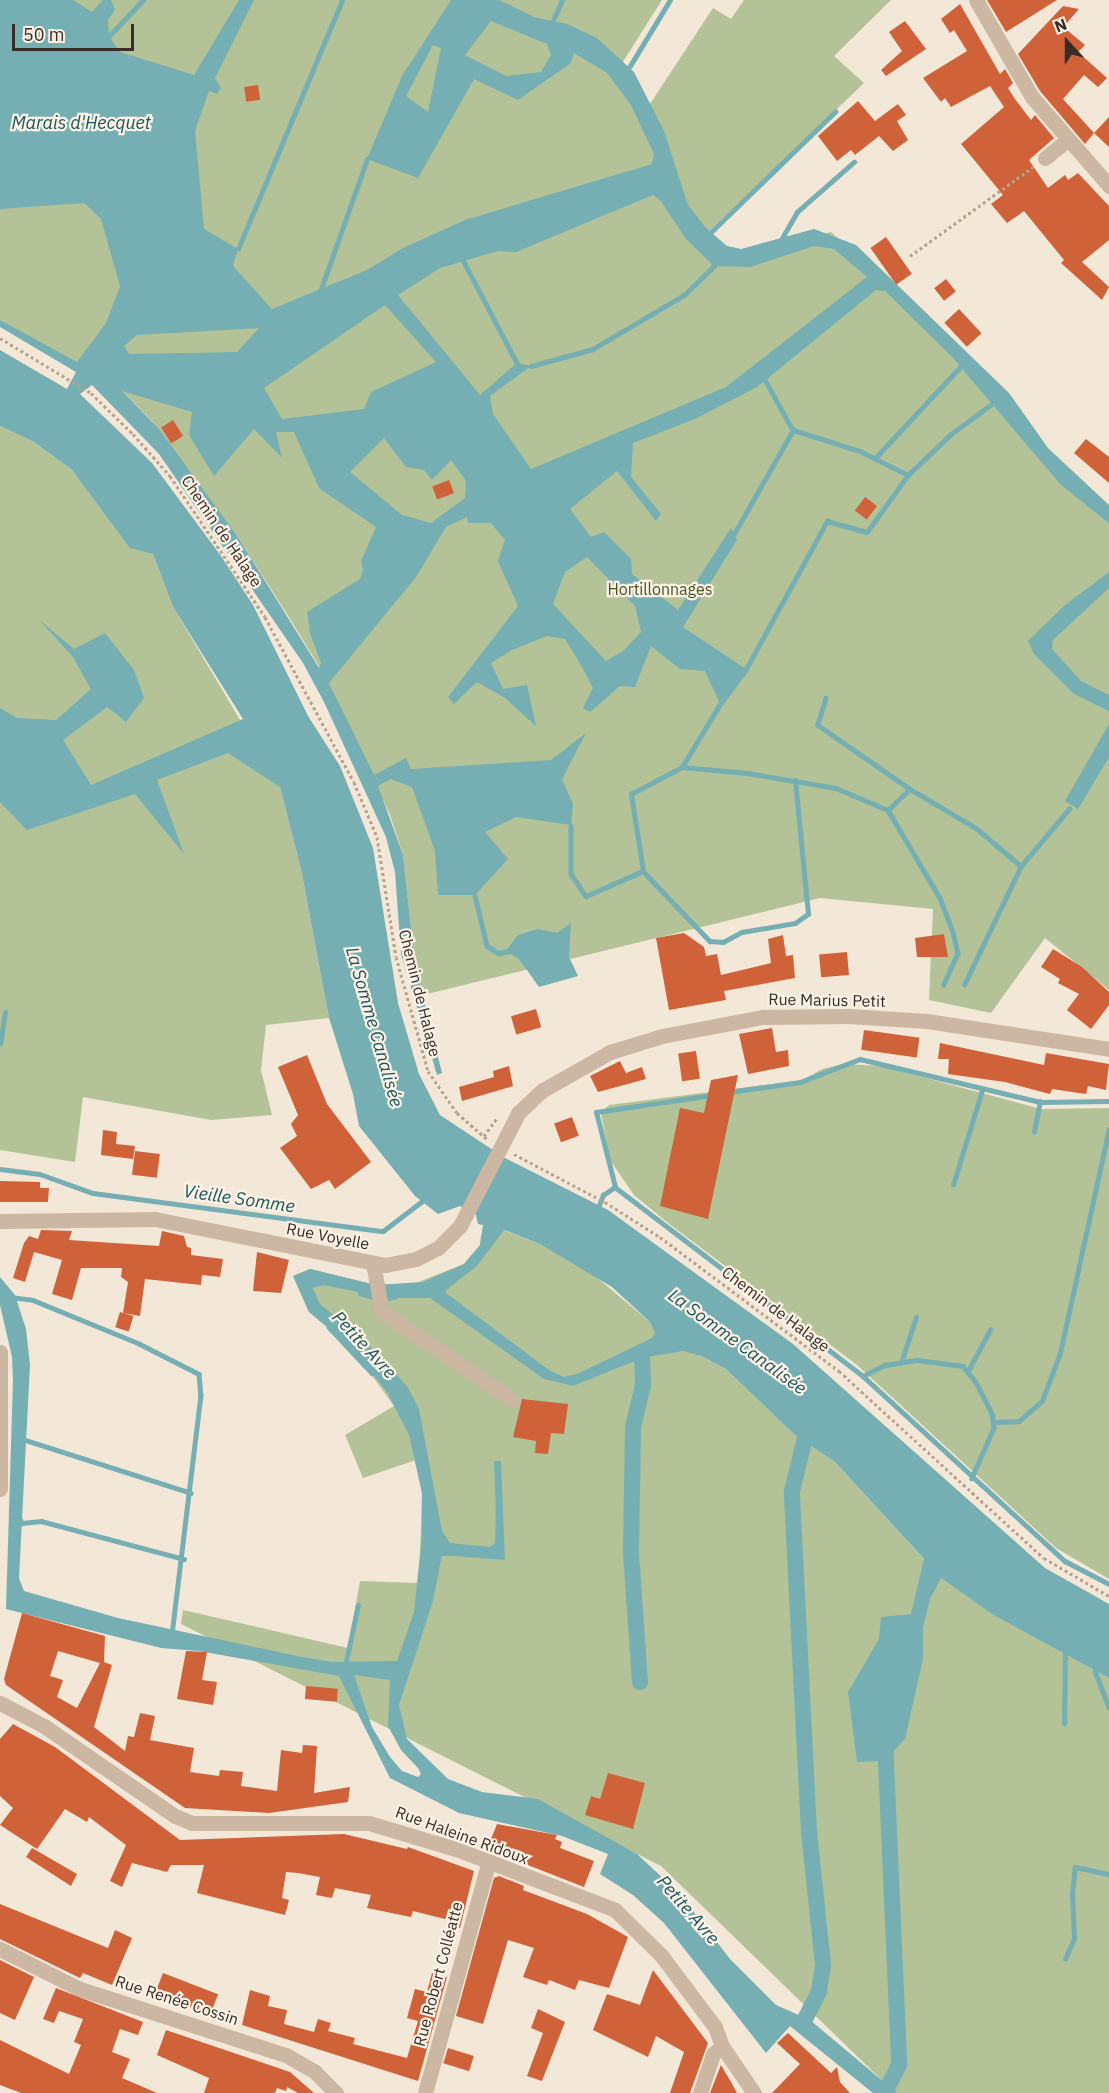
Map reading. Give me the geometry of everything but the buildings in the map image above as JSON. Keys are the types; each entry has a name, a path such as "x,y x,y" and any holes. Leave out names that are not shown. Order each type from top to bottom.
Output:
{"street":[{"path":"976,0 1017,76 1067,140 1109,186"},
{"path":"1045,158 1067,140"},
{"name":"Rue Marius Petit","path":"460,1226 518,1113 543,1090 610,1052 662,1036 763,1017 849,1016 927,1021 1109,1049"},
{"name":"Rue Voyelle","path":"0,1221 155,1219 385,1265 416,1259 438,1248 460,1226"},
{"path":"373,1263 378,1301 382,1312 513,1400"},
{"path":"0,1352 0,1489"},
{"name":"Rue Haleine Ridoux","path":"0,1703 21,1713 175,1816 192,1823 369,1823 459,1850 488,1864 615,1910 661,1955 715,2027 722,2046 754,2093"},
{"name":"Rue Robert Colléatte","path":"425,2093 488,1864"},
{"name":"Rue Renée Cossin","path":"0,1949 80,1989 286,2055 315,2072 336,2093"},
{"path":"700,2093 713,2054 722,2046"}],"path":[{"path":"910,255 1045,158"},
{"name":"Chemin de Halage","path":"0,338 91,393 170,476 265,617 304,684 354,782 377,837 396,957 428,1071 457,1113 660,1237 839,1371 1044,1558 1109,1596"}],"green space":[{"name":"Hortillonnages","path":"0,0 662,0 621,65 646,110 713,8 731,19 744,0 891,0 834,56 864,83 706,234 728,258 831,232 998,387 1050,464 1109,511 1109,990 1045,938 991,1013 929,1000 933,909 820,898 423,995 415,963 403,855 390,815 329,683 292,622 236,534 152,421 122,391 0,320"},
{"path":"0,426 34,442 72,470 130,547 153,554 173,607 280,787 301,869 329,1018 266,1025 261,1070 272,1115 211,1120 83,1097 75,1162 0,1150"},
{"path":"843,1064 881,1066 1041,1109 1109,1108 1109,1579 1056,1548 857,1365 634,1195 610,1160 601,1113 609,1105 803,1080 822,1069"},
{"path":"503,1230 540,1244 589,1271 650,1322 656,1333 726,1369 797,1437 834,1461 941,1578 993,1614 1109,1678 1109,2093 895,2093 661,1866 181,1624 183,1610 348,1648 360,1581 419,1583 422,1493 416,1460 363,1478 345,1435 394,1406 352,1348 309,1312 293,1276 310,1269 376,1285 413,1284 464,1264 480,1245 481,1235"}],"water":[{"path":"0,0 73,0 92,12 103,0 111,0 115,10 108,20 109,36 120,52 194,75 239,0 254,0 215,78 221,88 217,94 209,91 195,131 204,229 238,249 233,266 272,309 367,270 403,248 465,220 652,164 654,154 631,105 607,73 574,53 571,63 518,100 474,79 418,178 367,159 402,76 451,0 499,0 534,17 567,24 597,38 634,72 664,131 688,205 706,228 727,246 741,249 814,229 856,245 1009,393 1048,448 1109,505 1109,523 1061,485 953,358 885,291 876,290 757,387 695,419 633,443 631,477 661,514 656,521 617,471 570,509 591,537 604,532 631,559 632,574 678,610 731,528 737,540 683,627 746,669 720,704 705,671 680,669 651,646 635,687 620,686 590,712 583,708 593,688 582,667 565,639 547,636 512,650 491,663 503,689 527,685 536,726 505,698 477,682 454,704 448,697 518,606 498,561 505,540 491,523 468,523 467,517 446,527 416,577 329,683 374,775 406,758 411,769 551,760 586,733 562,779 573,804 571,825 516,817 485,832 508,859 475,895 438,895 435,851 412,787 391,779 378,786 403,855 415,964 442,1073 437,1075 401,954 395,872 386,837 324,702 303,663 159,454 92,385 80,394 152,463 221,556 253,605 308,716 340,766 373,848 398,1003 419,1074 440,1115 505,1158 608,1210 793,1344 1045,1568 1109,1604 1109,1678 992,1614 941,1578 930,1599 923,1627 923,1659 905,1739 884,1761 857,1762 848,1692 879,1639 881,1617 911,1614 924,1559 834,1461 797,1437 726,1369 701,1356 683,1351 642,1358 573,1386 544,1379 430,1298 387,1298 324,1285 313,1288 320,1304 362,1338 407,1386 419,1409 442,1531 450,1543 490,1547 497,1542 494,1461 501,1461 505,1560 442,1555 433,1601 399,1705 407,1739 448,1779 482,1792 538,1799 637,1854 680,1894 730,1959 776,2005 810,2020 897,2093 873,2093 790,2026 766,2053 664,1923 633,1895 600,1874 608,1854 562,1836 459,1813 390,1778 339,1676 199,1651 161,1648 6,1609 13,1380 12,1357 0,1305 0,1277 15,1295 26,1329 30,1365 19,1578 24,1591 118,1618 297,1656 332,1662 397,1661 414,1612 422,1536 422,1493 409,1435 387,1392 352,1348 309,1312 293,1276 310,1269 376,1285 423,1282 464,1264 480,1245 483,1225 478,1224 476,1215 460,1206 438,1214 415,1196 359,1126 353,1094 329,1018 301,869 280,787 228,753 157,780 184,854 135,794 27,830 0,802 0,708 17,718 56,720 91,689 73,657 38,619 74,649 105,633 134,670 144,698 126,722 107,707 63,740 91,785 243,719 173,607 153,554 130,548 72,470 34,442 0,426 0,350 67,389 76,372 0,327 0,320 77,362 106,323 120,286 101,219 84,203 0,209","holes":["491,21 547,44 551,55 541,72 506,76 465,55","433,45 441,48 428,112 406,96","653,195 660,200 686,239 714,266 750,267 814,246 834,249 867,277 726,387 531,469 493,414 490,396 531,366 517,363 480,395 398,295 440,268 498,251 516,252","385,305 436,362 371,392 364,409 282,419 264,388","259,328 237,352 129,354 124,346 137,335","122,391 192,412 189,435 214,476 254,429 282,458 276,432 294,432 319,488 376,527 361,561 363,570 360,579 307,612 310,633 321,663 319,668 236,534 159,429","384,438 406,467 424,470 432,480 451,460 466,481 465,498 431,523 402,515 350,472","587,557 635,606 641,632 623,651 606,661 553,604 565,572","504,1230 540,1244 612,1287 650,1322 655,1333 652,1338 577,1374 564,1377 549,1370 446,1293 446,1290 477,1266","354,1675 390,1680 388,1726 401,1750 421,1774 418,1777 402,1771 390,1757 372,1727"]},
{"path":"1109,572 1109,588 1053,640 1052,649 1081,681 1109,695 1109,711 1074,694 1034,654 1028,641 1064,606"},
{"path":"1109,724 1109,757 1078,809 1065,801"},
{"path":"571,923 569,957 578,976 539,987 519,959 506,951 518,935 538,929 557,933"}],"waterway":[{"path":"109,36 143,0"},
{"path":"238,249 342,0"},
{"path":"553,21 562,0"},
{"path":"630,66 670,0"},
{"path":"711,232 835,112"},
{"path":"320,292 367,159"},
{"path":"782,238 797,212 854,162"},
{"path":"463,260 517,363"},
{"path":"531,366 593,349 684,295 714,266 713,261"},
{"path":"875,458 962,365"},
{"path":"764,378 793,430 860,451 908,475"},
{"path":"682,767 720,704 746,669 827,521 867,532 908,475 951,434 996,401"},
{"path":"734,534 793,430"},
{"path":"826,698 818,725 910,789"},
{"path":"643,871 631,794 682,767 747,773 836,788 888,810 910,789 976,828 1021,866"},
{"path":"571,826 571,874 586,896 643,871 710,941 723,942 742,932 795,923 808,914 795,781"},
{"path":"964,985 1021,866 1069,809"},
{"path":"888,810 940,898 953,932 958,953 944,985"},
{"path":"475,895 487,946 498,953 511,951"},
{"path":"0,1044 5,1012"},
{"path":"729,1092 800,1082 860,1059 1040,1102 1109,1101"},
{"path":"953,1185 982,1090"},
{"path":"597,1210 603,1195 615,1187 596,1112 712,1095"},
{"path":"1034,1132 1040,1102"},
{"path":"993,1422 1019,1421 1042,1401 1060,1353 1109,1129"},
{"name":"Vieille Somme","path":"0,1169 40,1174 93,1193 383,1231 425,1199"},
{"path":"615,1187 863,1376 1065,1561 1109,1584"},
{"name":"Petite Avre","path":"360,1293 380,1299 395,1297"},
{"path":"10,1297 33,1300 138,1343 199,1374 201,1395 172,1635"},
{"path":"901,1363 916,1317"},
{"name":"Petite Avre","path":"329,1327 372,1373"},
{"path":"968,1371 990,1330"},
{"path":"640,1682 631,1553 633,1427 643,1385 642,1358"},
{"path":"863,1376 885,1365 918,1360 963,1366 976,1382 992,1414 994,1428 972,1478"},
{"path":"802,2025 819,1991 823,1965 809,1832 792,1491 809,1422"},
{"path":"22,1439 191,1493"},
{"path":"497,1547 498,1504"},
{"path":"18,1515 22,1523 41,1521 184,1559"},
{"path":"438,1554 459,1554"},
{"path":"345,1666 358,1605"},
{"path":"1064,1724 1065,1649"},
{"path":"1095,1671 1109,1707"},
{"path":"885,1739 899,2065 886,2091"},
{"path":"1065,1959 1074,1939 1072,1894 1075,1867 1109,1874"}],"water label":[{"name":"Marais d'Hecquet","path":"81,123"},
{"name":"La Somme Canalisée","path":"374,1027"},
{"name":"La Somme Canalisée","path":"737,1342"}]}
